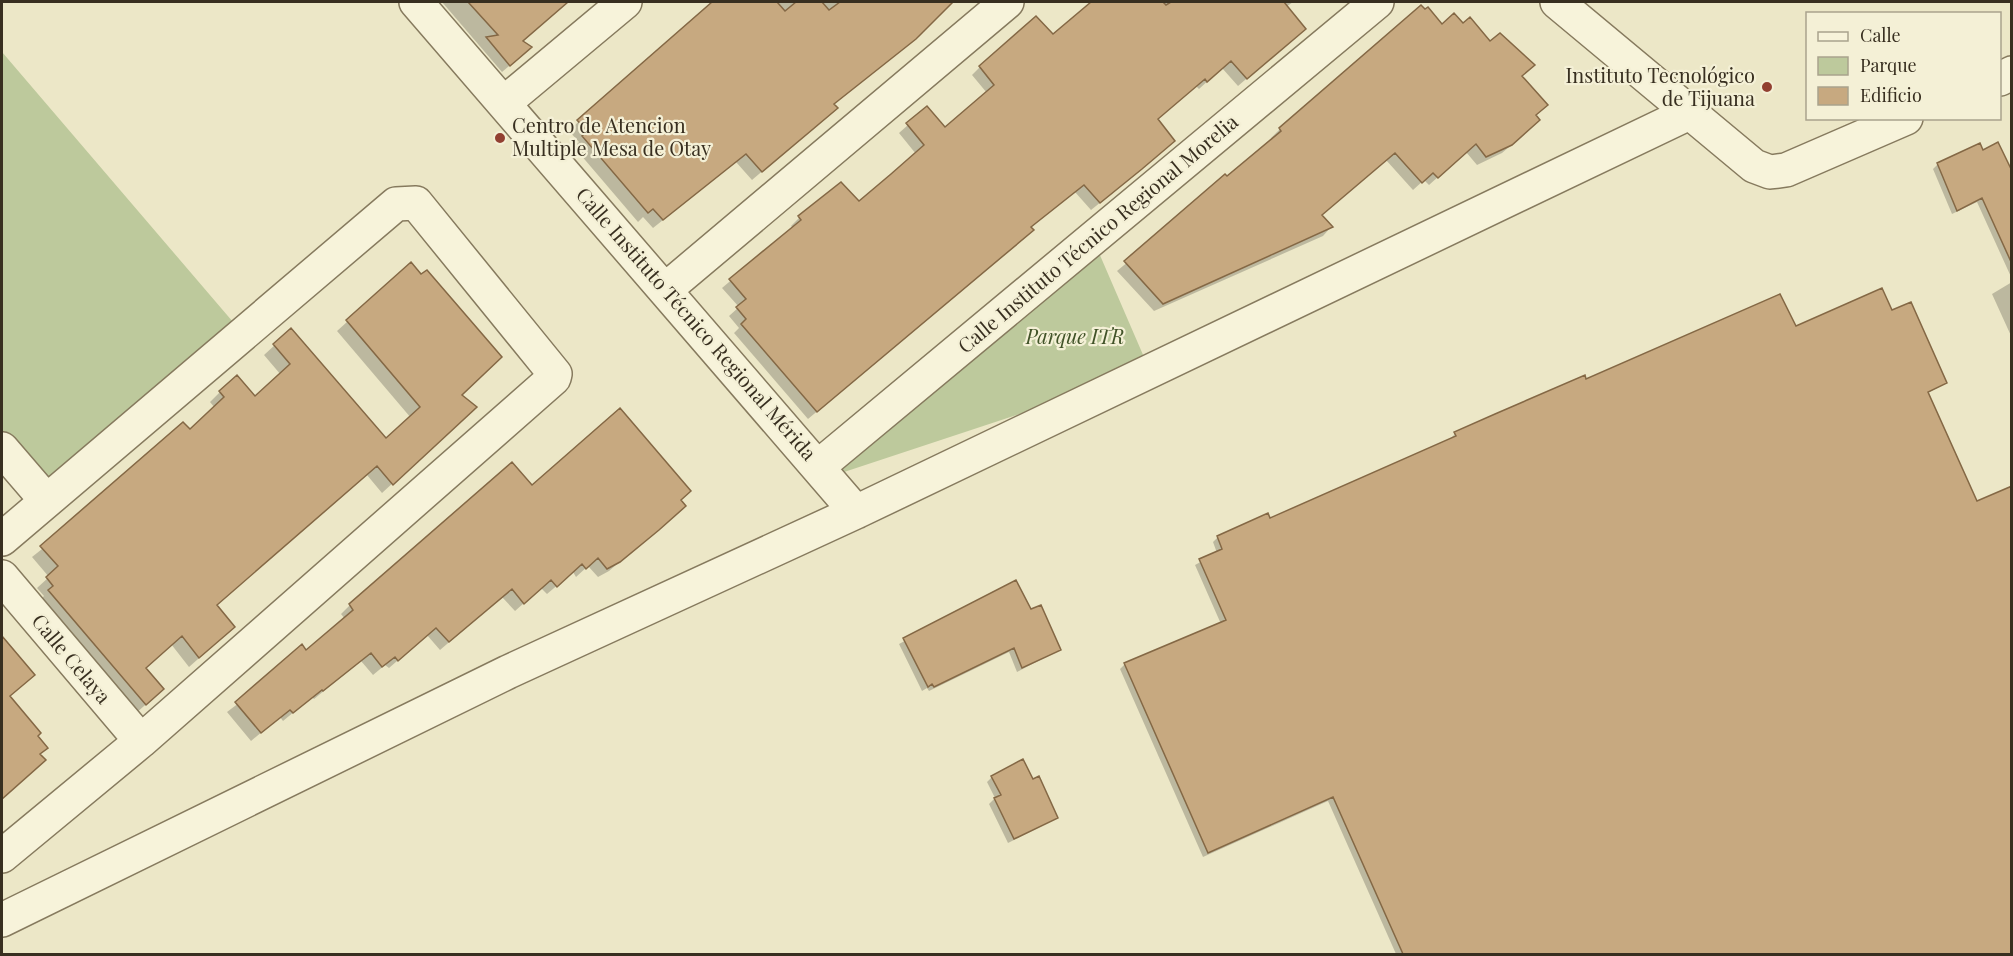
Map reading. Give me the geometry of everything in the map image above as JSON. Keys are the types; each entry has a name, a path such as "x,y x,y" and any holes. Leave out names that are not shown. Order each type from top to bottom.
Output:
{"street":[{"name":"Calle Instituto Técnico Regional Mérida","path":"416,2 819,466 856,512"},
{"path":"504,103 626,2"},
{"path":"665,290 1007,2"},
{"name":"Calle Instituto Técnico Regional Morelia","path":"819,466 1377,2"},
{"path":"1557,2 1754,166 1770,172 1786,170 1901,120"},
{"path":"2,920 508,672 856,512 1689,113"},
{"path":"2,538 45,499 396,204 416,203 554,370 554,378 141,741 2,856"},
{"path":"2,449 45,499"},
{"name":"Calle Celaya","path":"2,577 141,741"}],"green space":[{"path":"2,52 239,329 44,495 2,446"},
{"name":"Parque ITR","path":"1096,246 1150,371 829,477"}],"building":[{"path":"468,2 568,2 523,41 532,47 510,66 486,37 498,35"},
{"path":"712,2 777,2 785,11 796,2 822,2 829,10 840,2 953,2 916,39 834,104 838,108 762,172 746,154 663,220 653,209 648,213 582,136 588,132 577,120"},
{"path":"1091,2 1163,2 1166,5 1171,2 1284,2 1306,29 1247,79 1231,61 1207,82 1205,79 1158,119 1175,141 1100,203 1084,185 1031,227 1034,230 817,412 741,324 746,319 736,307 746,299 729,279 801,220 798,216 841,182 859,201 891,174 924,145 906,123 927,106 945,127 994,85 979,66 1036,16 1053,34"},
{"path":"1421,5 1425,9 1428,7 1442,24 1454,13 1463,23 1470,17 1490,41 1500,33 1535,65 1522,76 1548,105 1536,115 1540,120 1512,145 1486,157 1476,144 1438,178 1433,173 1422,183 1395,153 1322,215 1333,227 1163,304 1124,261 1225,174 1227,176 1281,131 1279,128"},
{"path":"1998,142 2012,171 2012,264 1982,198 1957,211 1937,163 1980,143 1983,150"},
{"path":"411,262 421,274 427,270 502,357 462,395 477,407 393,485 377,466 217,605 235,627 199,658 182,636 146,668 164,689 146,705 48,590 53,586 46,577 58,566 40,546 183,422 190,429 224,397 219,391 237,375 255,396 290,364 273,344 291,328 386,438 420,407 346,320"},
{"path":"1882,288 1892,310 1911,302 1947,383 1928,392 1977,501 2012,486 2012,954 1403,954 1333,797 1208,853 1124,663 1226,620 1199,559 1222,549 1217,536 1268,513 1270,518 1456,436 1454,432 1585,375 1586,379 1780,294 1796,326"},
{"path":"620,408 691,491 681,500 686,506 620,562 607,569 598,558 586,569 582,564 557,587 551,580 524,604 512,589 449,642 436,628 398,661 395,657 382,667 371,653 293,713 290,710 261,733 235,702 302,644 306,650 353,610 349,604 512,462 532,485"},
{"path":"1016,580 1031,609 1041,605 1061,650 1022,668 1014,648 934,687 932,684 928,687 903,638"},
{"path":"2,636 35,675 10,696 41,733 38,736 48,748 40,754 46,760 2,799"},
{"path":"1023,759 1033,779 1039,776 1058,818 1014,839 994,798 1001,795 991,776"}],"place":[{"name":"Instituto Tecnológico de Tijuana","path":"1767,87"},
{"name":"Centro de Atencion Multiple Mesa de Otay","path":"500,138"}]}
